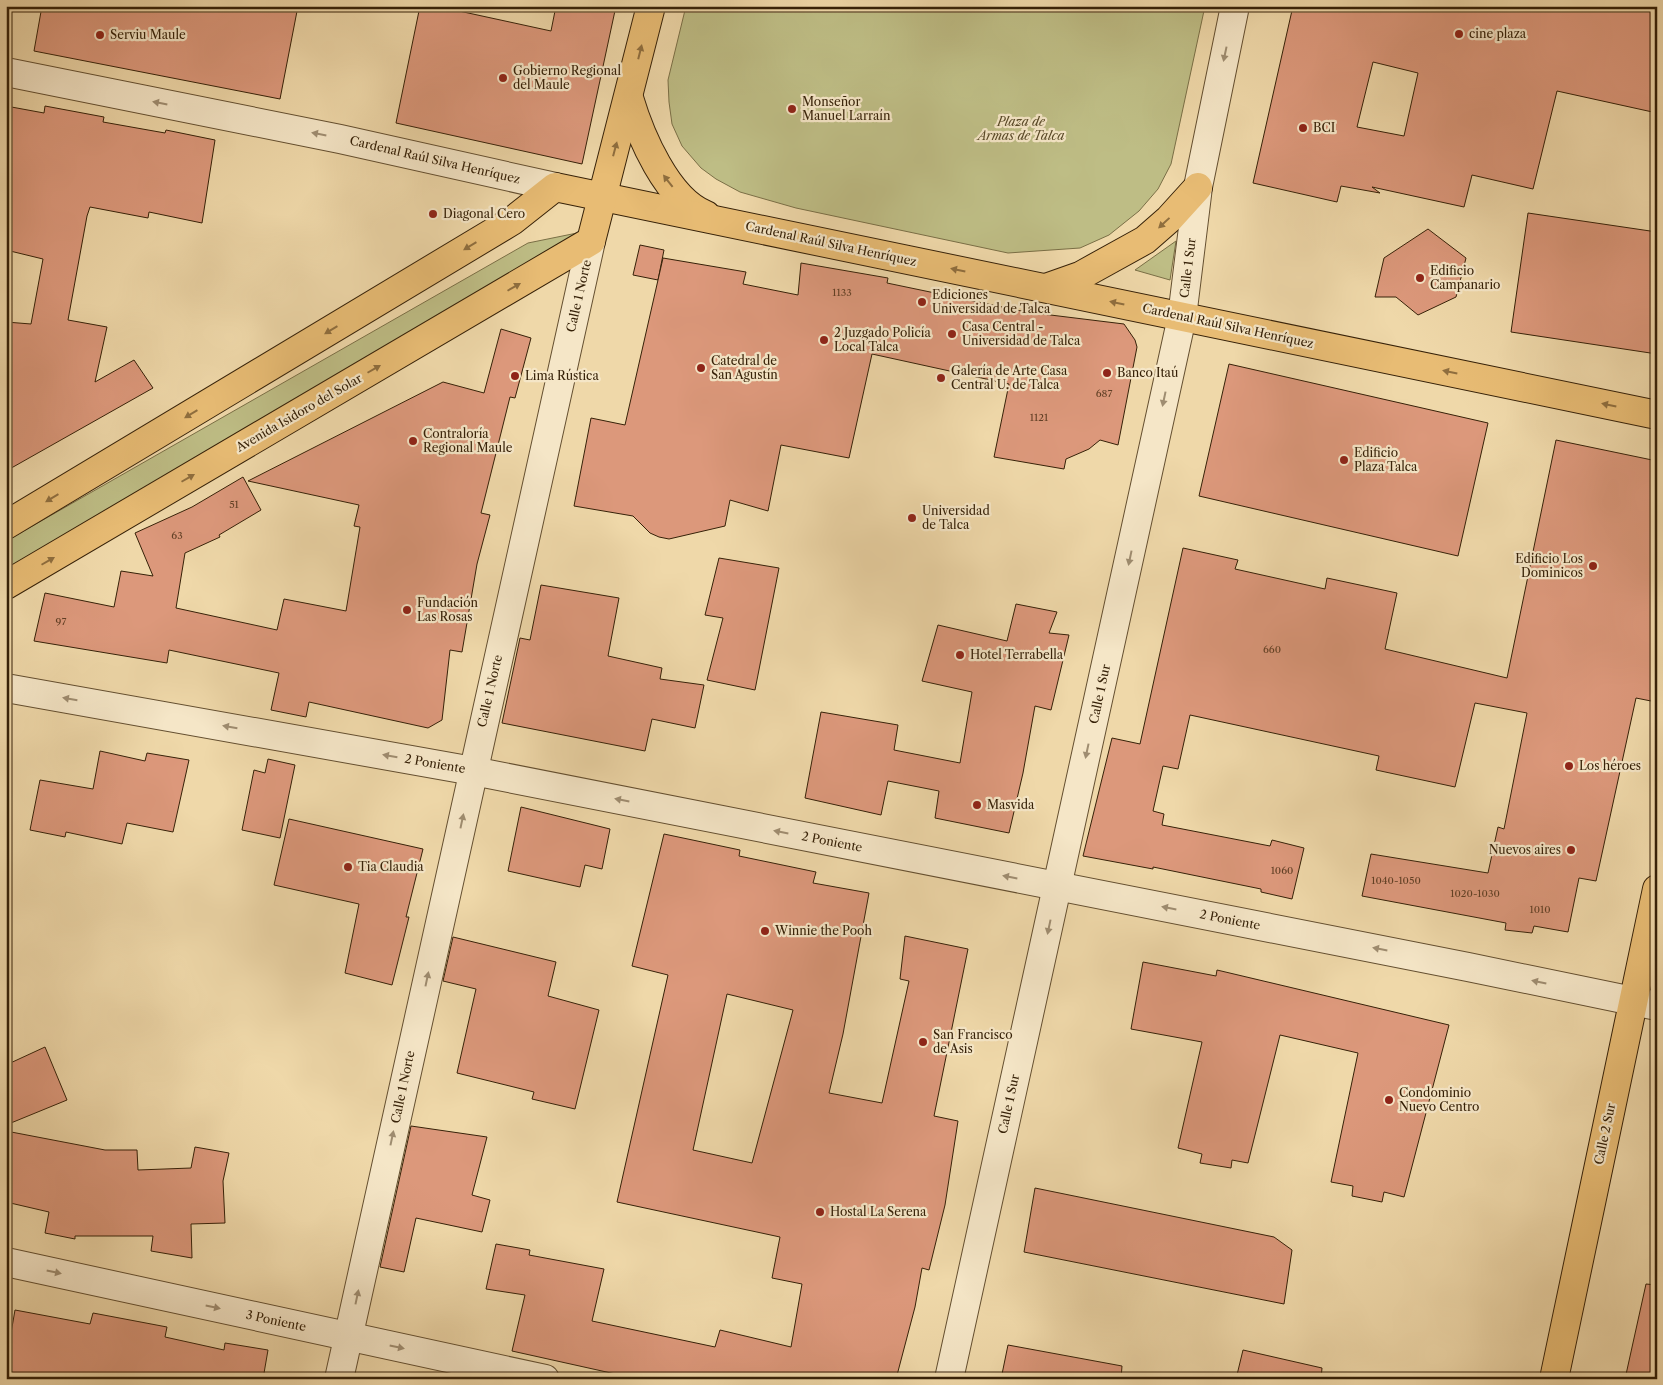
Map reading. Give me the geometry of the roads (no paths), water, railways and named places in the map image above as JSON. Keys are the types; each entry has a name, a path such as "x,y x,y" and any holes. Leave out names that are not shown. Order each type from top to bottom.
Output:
{"main road":[{"name":"Calle 1 Norte","path":"591,241 651,6"},
{"path":"628,98 636,124 660,171 697,212 719,221"},
{"path":"6,525 503,226 555,187"},
{"name":"Cardenal Raúl Silva Henríquez","path":"555,187 1657,415"},
{"path":"1046,288 1080,276 1145,240 1169,219 1198,187"},
{"name":"Avenida Isidoro del Solar","path":"6,585 591,241"},
{"name":"Calle 2 Sur","path":"1554,1379 1645,1004 1657,889"}],"street":[{"name":"Calle 1 Sur","path":"949,1379 1182,317 1198,187 1235,6"},
{"name":"Cardenal Raúl Silva Henríquez","path":"6,72 340,138 555,187"},
{"name":"Calle 1 Norte","path":"340,1379 591,241"},
{"name":"2 Poniente","path":"6,688 473,771 1468,966 1645,1004"},
{"name":"3 Poniente","path":"6,1262 545,1379"}],"place":[{"name":"cine plaza","path":"1459,34"},
{"name":"Serviu Maule","path":"100,35"},
{"name":"Gobierno Regional del Maule","path":"503,78"},
{"name":"Monseñor Manuel Larraín","path":"792,109"},
{"name":"BCI","path":"1303,128"},
{"name":"Diagonal Cero","path":"433,214"},
{"name":"Edificio Campanario","path":"1420,278"},
{"name":"Ediciones Universidad de Talca","path":"922,302"},
{"name":"Casa Central - Universidad de Talca","path":"952,334"},
{"name":"2 Juzgado Policía Local Talca","path":"824,340"},
{"name":"Catedral de San Agustín","path":"701,368"},
{"name":"Banco Itaú","path":"1107,373"},
{"name":"Lima Rústica","path":"515,376"},
{"name":"Galería de Arte Casa Central U. de Talca","path":"941,378"},
{"name":"Contraloría Regional Maule","path":"413,441"},
{"name":"Edificio Plaza Talca","path":"1344,460"},
{"name":"Universidad de Talca","path":"912,518"},
{"name":"Edificio Los Dominicos","path":"1593,566"},
{"name":"Fundación Las Rosas","path":"407,610"},
{"name":"Hotel Terrabella","path":"960,655"},
{"name":"Los héroes","path":"1569,766"},
{"name":"Masvida","path":"977,805"},
{"name":"Nuevos aires","path":"1571,850"},
{"name":"Tia Claudia","path":"348,867"},
{"name":"Winnie the Pooh","path":"765,931"},
{"name":"San Francisco de Asis","path":"923,1042"},
{"name":"Condominio Nuevo Centro","path":"1389,1100"},
{"name":"Hostal La Serena","path":"820,1212"}],"park label":[{"name":"Plaza de Armas de Talca","path":"1021,129"}]}
